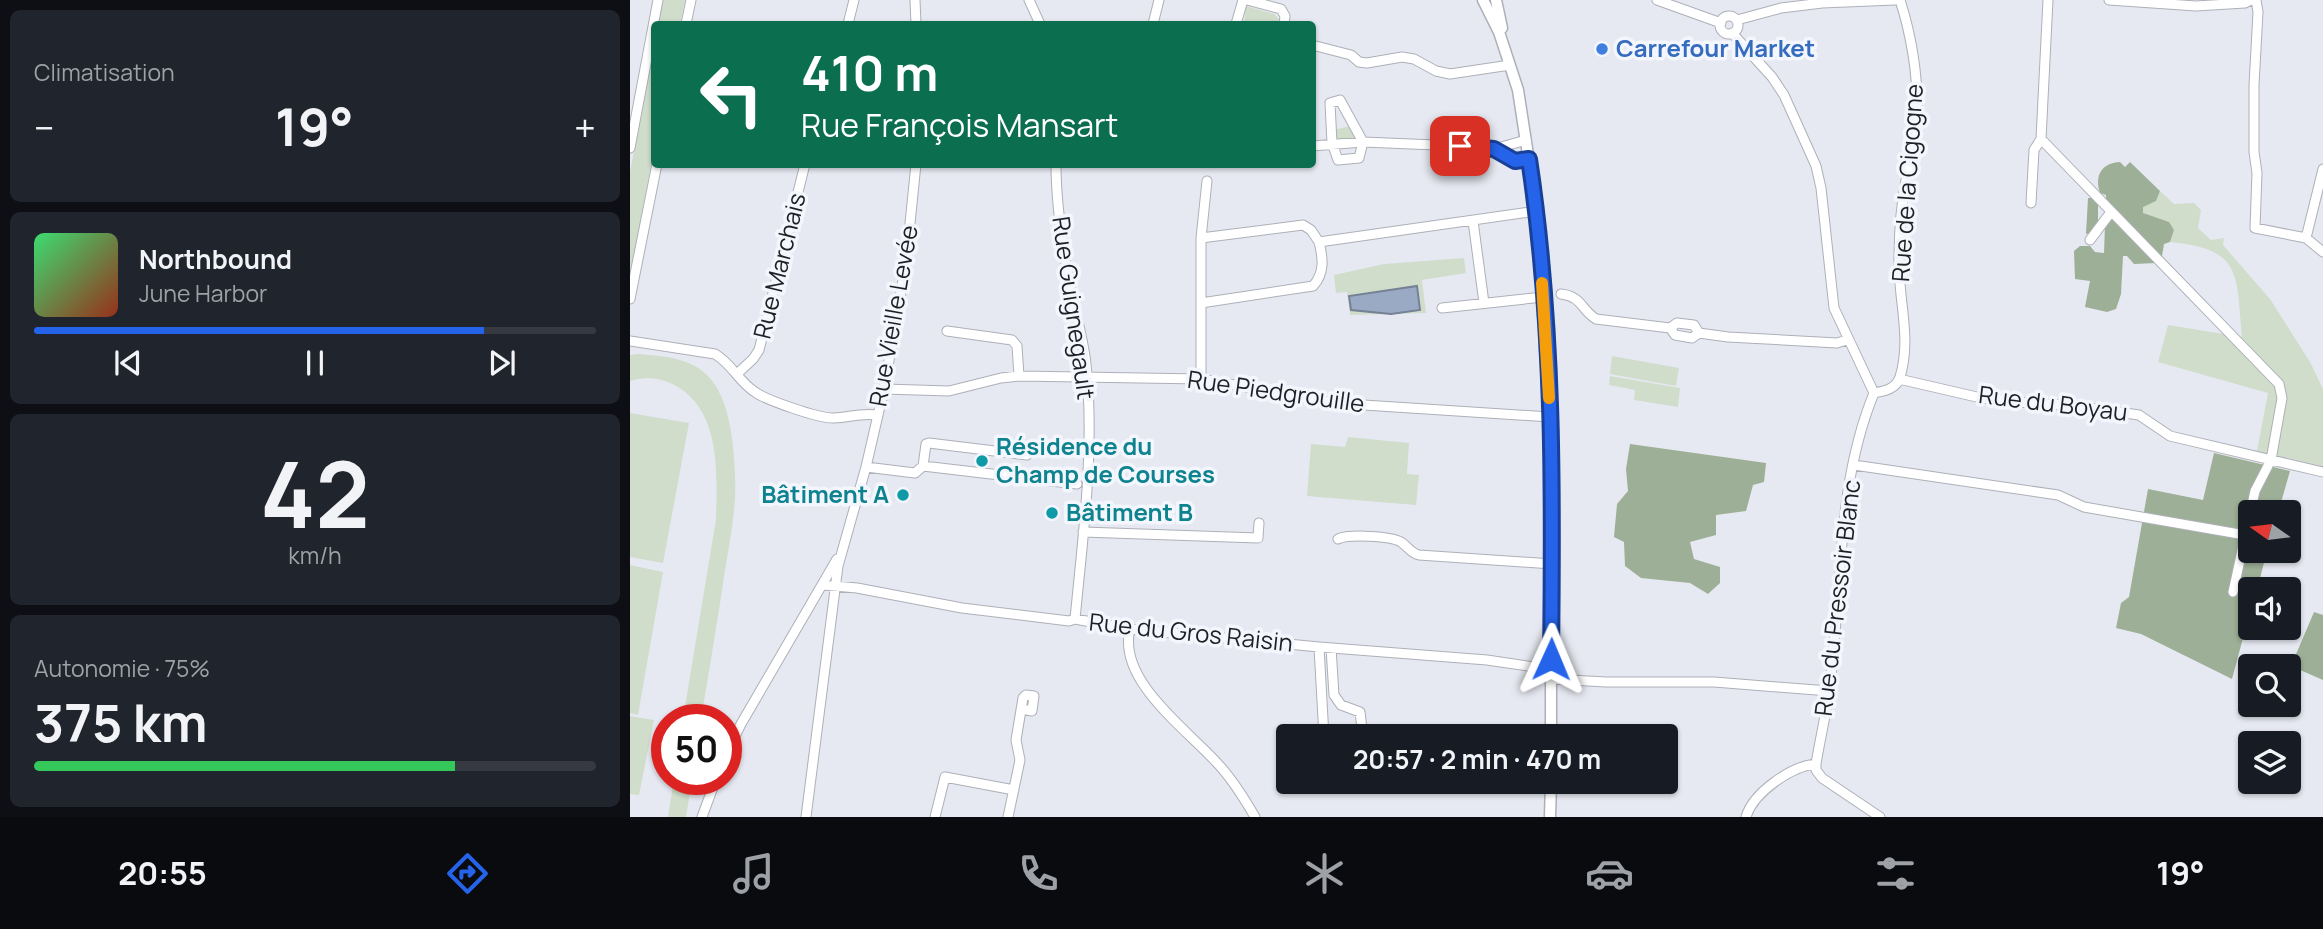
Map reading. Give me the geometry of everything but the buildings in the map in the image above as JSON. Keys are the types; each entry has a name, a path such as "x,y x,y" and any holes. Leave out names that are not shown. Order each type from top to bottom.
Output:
{"main road":[{"path":"1483,0 1509,60"},
{"path":"1496,0 1518,90 1536,211 1544,297 1550,417 1551,724"},
{"path":"1550,817 1551,794"}],"street":[{"path":"654,21 658,0"},
{"path":"687,21 691,0"},
{"path":"849,21 855,0"},
{"path":"915,0 916,21"},
{"path":"1029,0 1039,21"},
{"path":"1154,21 1159,0"},
{"path":"1237,21 1245,0 1281,9 1284,21"},
{"path":"1657,0 1721,23"},
{"path":"1721,23 1728,16 1737,20 1781,8 1822,3 1898,0"},
{"name":"Rue de la Cigogne","path":"1898,0 1917,90 1916,140 1905,181 1900,233 1899,264 1905,342 1899,379"},
{"path":"2031,203 2034,150 2040,139 2048,0"},
{"path":"2109,0 2196,6 2245,3 2253,0 2258,12 2254,85 2254,152 2257,173 2255,228 2306,238 2323,252"},
{"path":"1732,33 1738,28 1737,20"},
{"path":"1721,23 1724,32 1732,33 1772,77 1784,95 1816,166 1821,188 1834,308 1847,340 1874,393 1891,389 1899,379"},
{"path":"630,148 651,37"},
{"path":"1316,46 1351,55 1359,62 1414,59 1436,71 1450,74 1509,60"},
{"path":"1340,100 1363,142 1359,158 1338,160 1332,143 1330,103 1340,100"},
{"path":"2040,139 2279,384 2282,398 2272,460 2253,500"},
{"path":"1316,145 1363,142 1494,149 1526,140"},
{"path":"1494,149 1515,161 1529,159"},
{"path":"630,299 656,168"},
{"name":"Rue Marchais","path":"738,373 759,350 804,168"},
{"name":"Rue Vieille Levée","path":"806,817 842,548 866,467 884,389 906,263 916,168"},
{"name":"Rue Guignegault","path":"1056,168 1056,187 1068,271 1082,336 1087,379 1089,446 1075,620"},
{"path":"2306,238 2323,169"},
{"path":"1201,379 1201,238 1207,181"},
{"path":"1319,242 1536,211"},
{"path":"2090,240 2111,212"},
{"path":"1473,221 1485,303"},
{"path":"1200,303 1313,286 1322,269 1319,242 1311,230 1303,225 1201,238"},
{"path":"1560,294 1576,298 1589,314 1596,318 1670,328 1675,335 1692,338 1699,332 1728,337 1834,343 1847,340"},
{"path":"1442,308 1544,297"},
{"path":"947,331 1012,340 1017,346 1019,376"},
{"path":"630,341 715,354 725,360 757,393 809,413 831,418 858,413 877,415"},
{"name":"Rue Piedgrouille","path":"884,389 949,391 1019,376 1087,379 1139,376 1201,379 1333,403 1550,417"},
{"name":"Rue du Boyau","path":"1899,379 1981,398 2070,405 2139,415 2170,436 2323,472"},
{"name":"Rue du Pressoir Blanc","path":"1815,764 1829,691 1843,515 1862,426 1874,393"},
{"path":"866,467 915,473 923,466 926,444 929,443 1027,455"},
{"path":"923,466 1077,484"},
{"path":"1854,466 2058,495 2084,507 2238,535"},
{"path":"1083,532 1258,538 1259,523"},
{"path":"1338,539 1347,535 1395,540 1411,553 1419,555 1552,564"},
{"path":"742,722 824,584 842,548"},
{"path":"2233,592 2239,564"},
{"name":"Rue du Gros Raisin","path":"824,584 962,608 1075,620 1130,629 1487,660 1549,674 1606,682 1714,682 1829,691"},
{"path":"1130,629 1129,647 1137,678 1154,700 1220,766 1242,793 1255,817"},
{"path":"1319,647 1323,724"},
{"path":"1331,648 1334,695 1340,705 1360,712 1361,724"},
{"path":"1008,817 1020,760 1016,740 1021,709"},
{"path":"1746,817 1751,804 1763,790 1799,769 1815,764 1822,779 1880,817"},
{"path":"934,817 945,777 1014,790"},
{"path":"702,817 710,795"}],"green space":[{"path":"663,0 685,0 681,21 659,21"},
{"path":"1246,6 1274,14 1279,19 1278,21 1244,21"},
{"path":"651,60 651,165 630,277 630,172"},
{"path":"1351,126 1355,137 1353,139 1335,139 1333,130"},
{"path":"2120,162 2125,167 2130,162 2160,191 2156,201 2143,207 2143,213 2169,222 2174,230 2170,242 2164,244 2162,256 2157,263 2134,264 2127,256 2123,256 2121,294 2116,309 2107,312 2085,307 2090,281 2075,279 2074,251 2080,246 2090,246 2095,252 2104,253 2106,195 2100,193 2098,181 2104,168"},
{"path":"2160,191 2174,204 2194,203 2201,210 2198,228 2211,240 2224,238 2223,245 2270,299 2310,362 2323,389 2323,466 2257,451 2268,393 2158,362 2168,325 2242,337 2236,281 2231,268 2211,251 2170,242 2174,230 2143,213 2142,207 2156,201"},
{"path":"2088,198 2098,198 2098,232 2086,234"},
{"path":"1464,258 1466,273 1422,280 1426,313 1350,315 1347,292 1336,293 1334,275 1384,264"},
{"path":"630,355 665,357 692,364 700,369 715,384 721,396 732,436 734,513 704,704 685,704 716,519 714,446 702,412 692,398 678,387 655,379 630,381"},
{"path":"1612,356 1679,368 1676,386 1610,374"},
{"path":"1610,376 1680,388 1678,407 1634,400 1635,390 1609,385"},
{"path":"630,413 689,423 663,563 630,557"},
{"path":"1348,437 1409,443 1407,474 1419,475 1416,505 1307,496 1311,444 1345,447"},
{"path":"1630,444 1766,463 1764,482 1753,485 1746,511 1716,515 1716,535 1690,542 1694,559 1720,567 1720,583 1708,594 1690,583 1641,578 1625,566 1624,542 1614,537 1617,504 1628,491 1626,469"},
{"path":"2214,453 2290,471 2282,500 2238,500 2238,564 2264,564 2260,577 2238,577 2238,640 2242,640 2232,679 2141,634 2116,628 2121,603 2129,597 2148,489 2203,500"},
{"path":"630,565 663,572 638,715 630,713"},
{"path":"2314,612 2323,615 2323,680 2301,670 2301,654 2296,654"},
{"path":"630,716 651,720 651,735 639,795 630,794"},
{"path":"671,795 689,795 686,817 668,817"}],"water":[{"path":"1417,286 1420,310 1391,314 1351,310 1349,296"}],"slow traffic":[{"path":"1542,283 1549,398"}],"place":[{"name":"Carrefour Market","path":"1602,49"},
{"name":"Résidence du Champ de Courses","path":"982,461"},
{"name":"Bâtiment A","path":"903,495"},
{"name":"Bâtiment B","path":"1052,513"}],"route":[{"path":"1460,146 1494,149 1515,161 1529,159 1538,220 1550,417 1551,659"}]}
